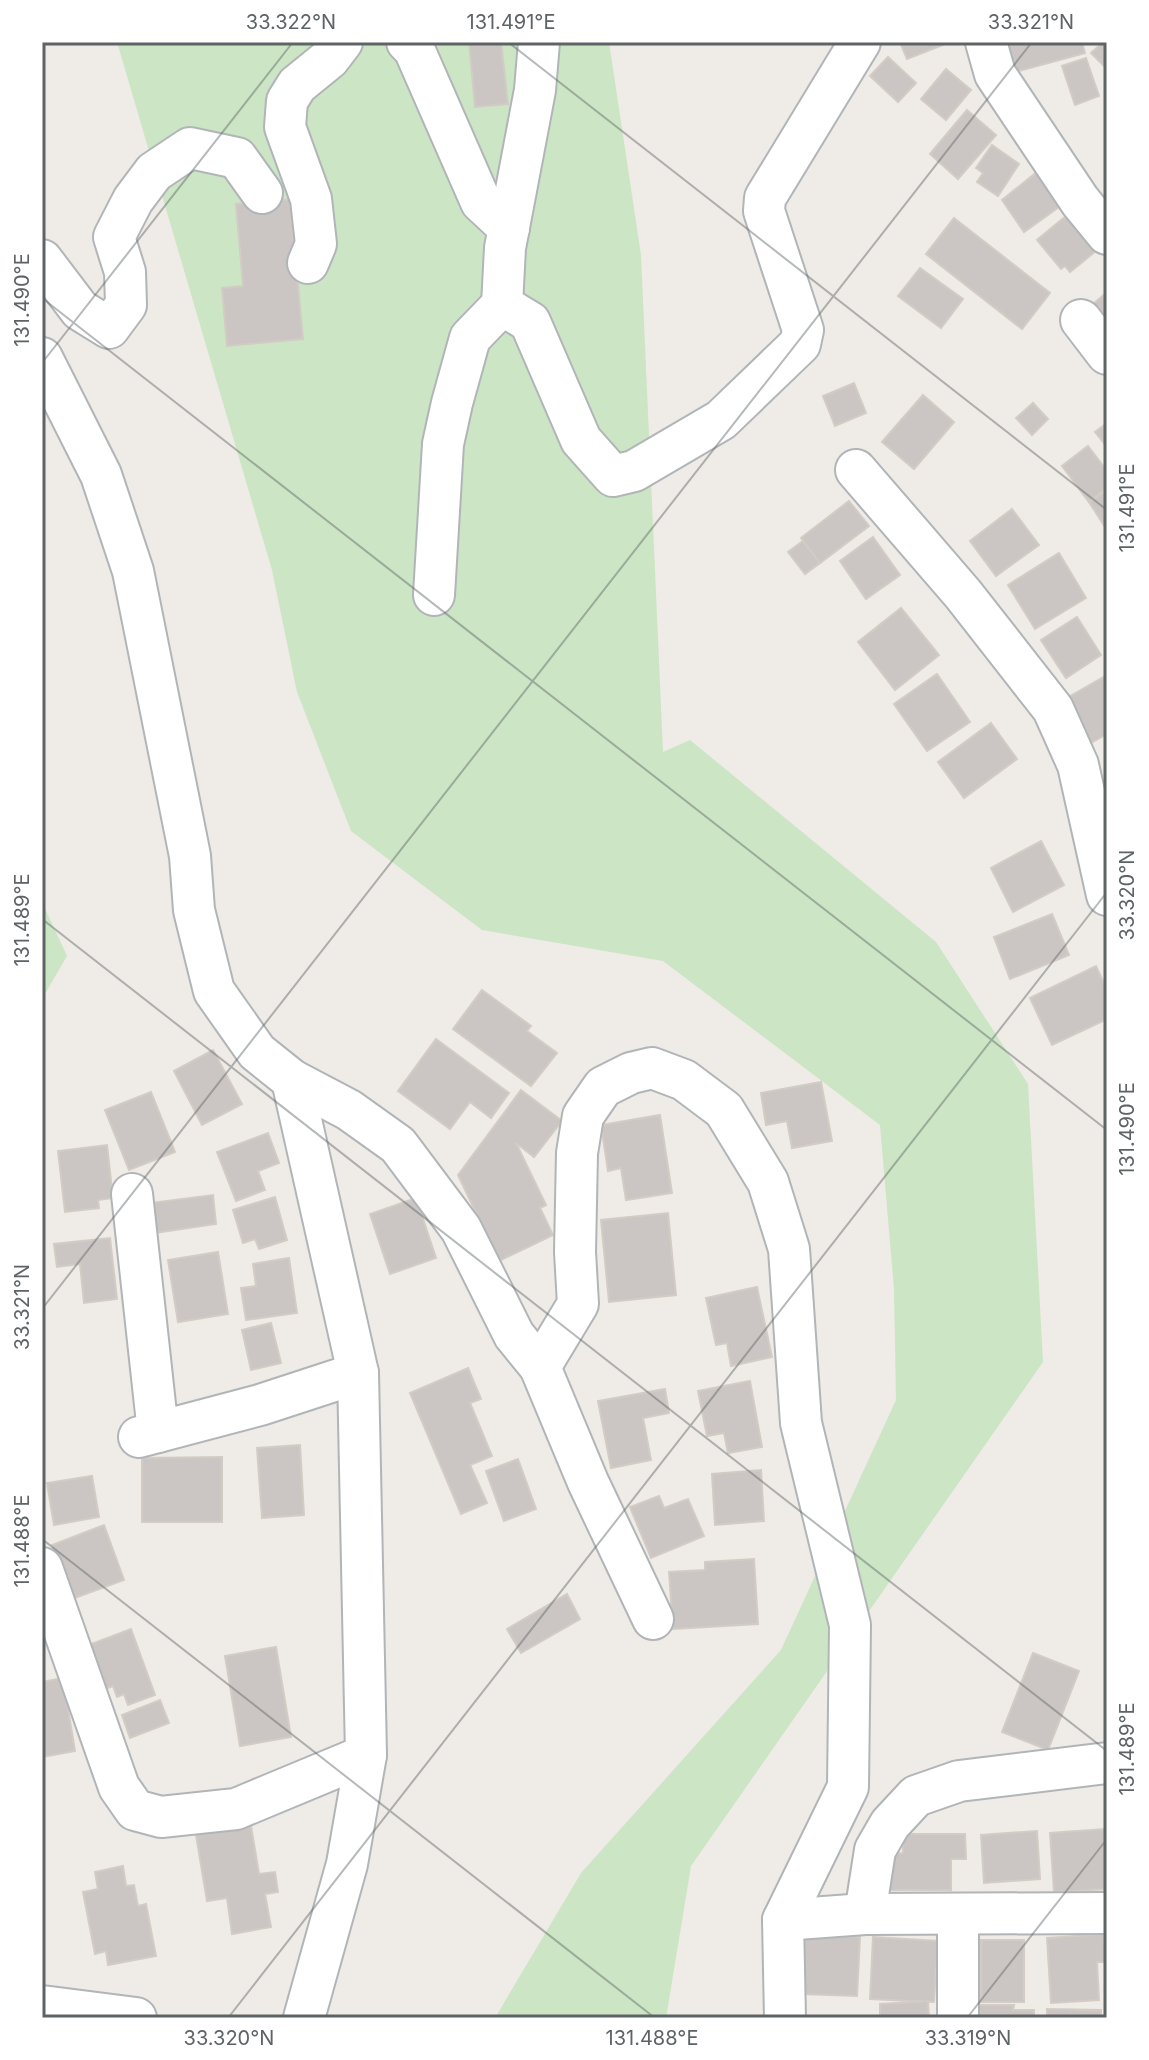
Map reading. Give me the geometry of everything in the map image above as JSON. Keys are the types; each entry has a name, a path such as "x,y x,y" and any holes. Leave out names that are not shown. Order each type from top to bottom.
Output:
{"street":[{"path":"308,263 316,244 311,199 285,127 287,101 297,85 329,59 342,42"},
{"path":"407,42 414,49 481,202 509,228"},
{"path":"434,595 443,444 470,338 502,305 505,248 535,90 539,42"},
{"path":"502,305 530,322 581,440 613,476 634,471 721,420 800,344 803,330 764,211 765,198 860,42"},
{"path":"986,42 995,74 1080,201 1107,234"},
{"path":"42,260 80,310 109,328 126,305 125,272 114,237 133,200 154,172 190,148 237,158 262,193"},
{"path":"1081,320 1107,354"},
{"path":"42,358 101,475 133,571 190,856 194,910 214,991 257,1052 292,1080 349,1110 398,1145 461,1229 514,1335 540,1367 588,1482 653,1619"},
{"path":"856,470 963,594 1053,709 1078,765 1107,895"},
{"path":"540,1367 578,1304 575,1252 577,1167 583,1116 603,1087 631,1073 652,1068 684,1080 724,1110 768,1182 789,1249 801,1423 850,1625 848,1787 783,1920 785,2018"},
{"path":"292,1080 358,1373 366,1755 347,1864 304,2018"},
{"path":"132,1194 149,1435 260,1405 358,1373"},
{"path":"42,1568 119,1787 135,1810 161,1817 236,1809 366,1755"},
{"path":"865,1914 875,1850 890,1824 916,1796 959,1781 1107,1763"},
{"path":"783,1920 865,1914 1107,1913"},
{"path":"958,1914 958,2018"},
{"path":"42,2006 136,2018"}],"green space":[{"path":"117,42 609,42 641,255 663,752 690,740 936,942 1028,1084 1043,1362 691,1866 666,2018 495,2018 581,1873 781,1650 896,1400 894,1289 880,1125 663,961 482,930 351,831 297,692 272,570"},
{"path":"42,902 67,956 42,999"}],"building":[{"path":"469,42 501,42 508,104 475,107"},
{"path":"900,42 942,42 943,45 907,59"},
{"path":"1007,42 1082,42 1085,53 1015,72"},
{"path":"1107,42 1107,69 1091,53"},
{"path":"888,57 916,83 898,102 870,76"},
{"path":"1086,58 1099,96 1075,105 1062,66"},
{"path":"946,69 971,90 946,120 921,99"},
{"path":"967,110 996,135 958,179 930,154"},
{"path":"992,145 1019,164 998,196 977,182 983,173 976,168"},
{"path":"1048,163 1073,197 1024,232 1002,200"},
{"path":"290,199 303,339 227,346 222,288 243,286 236,204"},
{"path":"1072,211 1096,251 1070,272 1065,266 1061,269 1037,240"},
{"path":"954,218 1050,293 1022,329 926,254"},
{"path":"920,268 963,299 941,328 898,296"},
{"path":"1107,292 1107,339 1083,313"},
{"path":"854,383 866,413 835,426 823,396"},
{"path":"923,395 954,422 914,469 882,442"},
{"path":"1033,403 1048,419 1032,435 1016,418"},
{"path":"1107,423 1107,447 1095,432"},
{"path":"1088,446 1107,471 1107,488 1089,502 1062,466"},
{"path":"1107,491 1107,526 1105,527 1089,502"},
{"path":"849,501 869,526 820,563 801,538"},
{"path":"1012,509 1039,545 996,576 970,541"},
{"path":"873,537 900,575 866,599 840,561"},
{"path":"803,541 820,563 805,574 788,552"},
{"path":"1059,553 1086,598 1035,629 1008,585"},
{"path":"901,608 939,655 895,690 858,642"},
{"path":"1077,617 1101,655 1066,678 1041,640"},
{"path":"937,674 970,722 927,751 894,704"},
{"path":"1107,675 1107,734 1091,743 1065,699"},
{"path":"991,723 1017,759 964,798 938,762"},
{"path":"1041,841 1064,885 1013,912 991,868"},
{"path":"1052,914 1069,955 1010,979 994,937"},
{"path":"1096,966 1107,990 1107,1019 1052,1045 1030,998"},
{"path":"482,990 531,1026 527,1031 557,1053 531,1086 453,1029"},
{"path":"436,1039 509,1093 491,1118 470,1102 450,1129 398,1091"},
{"path":"213,1050 242,1104 202,1125 174,1071"},
{"path":"821,1082 832,1141 792,1148 787,1121 766,1125 761,1093"},
{"path":"521,1090 562,1121 534,1157 516,1143 546,1205 540,1208 553,1235 499,1261 458,1175"},
{"path":"151,1092 175,1152 129,1170 105,1110"},
{"path":"660,1115 672,1193 626,1200 621,1168 608,1171 601,1125"},
{"path":"268,1133 279,1163 258,1171 265,1190 236,1201 217,1152"},
{"path":"107,1145 113,1198 98,1200 99,1208 65,1212 58,1151"},
{"path":"213,1195 216,1224 154,1233 150,1203"},
{"path":"275,1197 287,1240 259,1249 255,1239 243,1243 233,1210"},
{"path":"416,1198 436,1258 390,1274 370,1214"},
{"path":"668,1213 676,1295 609,1302 601,1220"},
{"path":"110,1238 117,1299 84,1303 80,1264 57,1267 54,1244"},
{"path":"218,1252 228,1314 178,1322 168,1260"},
{"path":"289,1258 297,1313 246,1320 241,1288 256,1286 253,1264"},
{"path":"757,1287 772,1357 731,1366 727,1343 716,1345 706,1298"},
{"path":"271,1323 281,1363 251,1370 242,1330"},
{"path":"468,1368 481,1399 470,1403 492,1456 470,1465 487,1503 461,1514 410,1393"},
{"path":"750,1381 762,1447 728,1453 724,1433 707,1436 698,1391"},
{"path":"665,1389 669,1413 643,1418 651,1460 611,1468 598,1401"},
{"path":"300,1445 304,1515 262,1518 257,1448"},
{"path":"222,1457 222,1522 142,1522 142,1458"},
{"path":"518,1459 536,1509 504,1521 486,1471"},
{"path":"761,1470 764,1521 715,1525 712,1474"},
{"path":"92,1476 99,1517 54,1525 47,1483"},
{"path":"659,1496 664,1508 688,1499 704,1536 651,1558 630,1507"},
{"path":"104,1525 124,1580 72,1599 52,1545"},
{"path":"754,1559 758,1624 673,1629 669,1572 705,1570 705,1562"},
{"path":"567,1594 580,1619 521,1653 507,1629"},
{"path":"131,1629 155,1695 128,1705 124,1694 117,1697 113,1686 102,1690 86,1646"},
{"path":"276,1647 291,1737 240,1746 225,1656"},
{"path":"1033,1653 1079,1671 1048,1750 1002,1732"},
{"path":"63,1678 75,1751 42,1757 42,1682"},
{"path":"160,1700 169,1723 130,1738 122,1715"},
{"path":"251,1826 259,1874 275,1872 278,1892 265,1894 271,1927 232,1934 227,1898 207,1901 196,1835"},
{"path":"1105,1829 1107,1889 1054,1892 1050,1833"},
{"path":"1037,1831 1040,1879 984,1883 981,1835"},
{"path":"903,1834 965,1834 966,1859 951,1859 951,1890 890,1890 891,1854 903,1853"},
{"path":"123,1866 126,1886 134,1885 138,1906 146,1904 156,1956 108,1965 106,1951 95,1954 83,1892 98,1889 95,1872"},
{"path":"805,1934 860,1937 857,1996 802,1994"},
{"path":"1104,1934 1105,1962 1097,1962 1099,2000 1051,2003 1047,1938"},
{"path":"873,1937 938,1941 934,2002 870,1999"},
{"path":"981,1940 1024,1940 1024,2002 981,2002"},
{"path":"928,2001 929,2018 880,2018 880,2004"},
{"path":"975,2005 1014,2005 1013,2010 1034,2010 1034,2018 975,2018"},
{"path":"1047,2009 1101,2010 1101,2018 1047,2018"}]}
